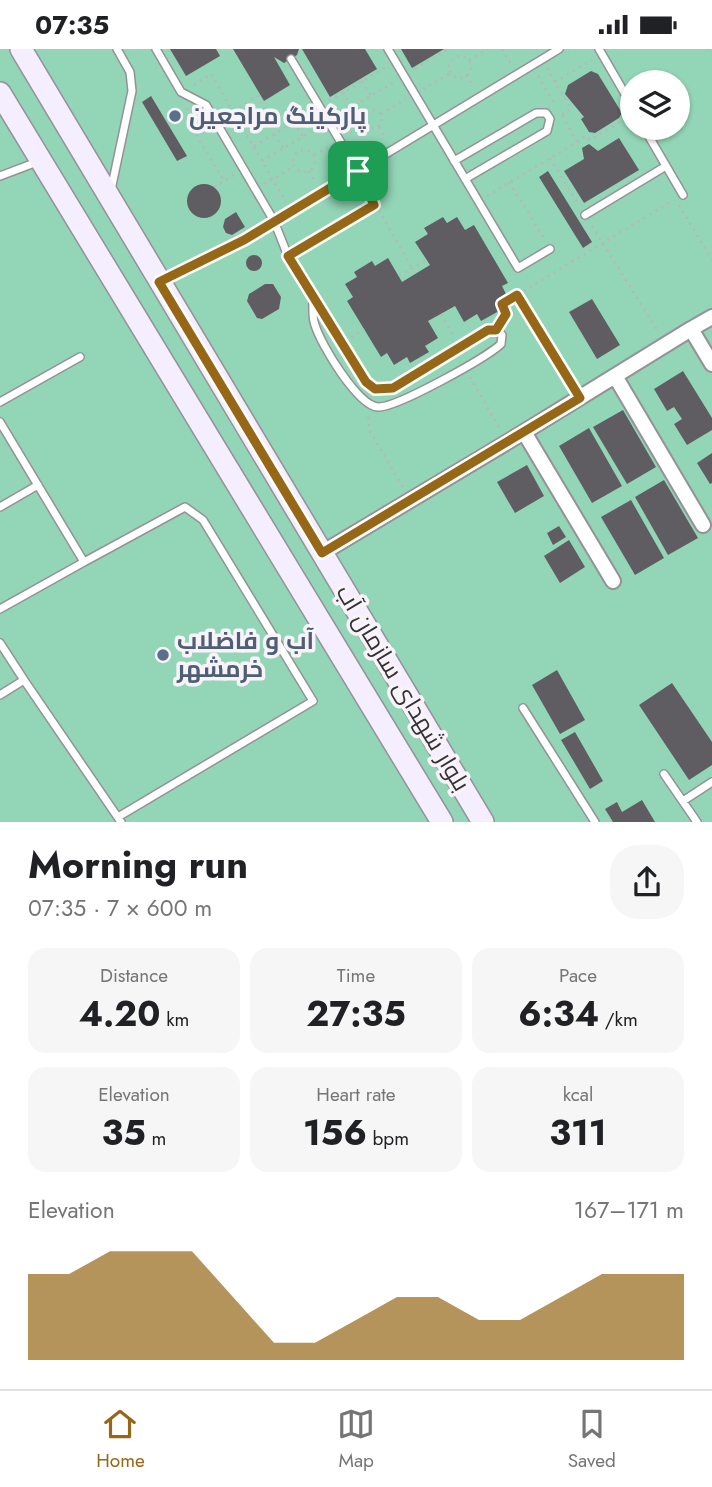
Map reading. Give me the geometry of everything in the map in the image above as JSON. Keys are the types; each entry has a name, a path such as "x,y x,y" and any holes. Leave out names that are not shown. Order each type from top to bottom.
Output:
{"main road":[{"name":"بلوار شهدای سازمان آب","path":"20,49 481,821"},
{"name":"بلوار شهدای سازمان آب","path":"0,93 442,822"},
{"path":"61,193 95,174"},
{"path":"126,302 159,282"}],"street":[{"path":"322,553 712,317"},
{"path":"691,329 712,364"},
{"path":"615,376 703,525"},
{"path":"524,432 613,581"}],"lane":[{"path":"109,198 132,90 130,72 117,49"},
{"path":"156,49 181,92 206,105 274,221 288,256 366,382 375,389 393,388 488,330 496,330 502,335 501,345 465,368 395,405 366,405 350,387 315,325 313,299"},
{"path":"388,49 518,268 550,249"},
{"path":"159,282 244,240 559,49"},
{"path":"600,52 620,86"},
{"path":"291,58 358,171"},
{"path":"454,161 536,113 546,113 550,119 547,131 465,179"},
{"path":"651,140 683,195"},
{"path":"0,176 41,161"},
{"path":"585,215 666,166"},
{"path":"0,402 80,357"},
{"path":"366,405 375,389"},
{"path":"0,422 84,562"},
{"path":"0,507 38,485"},
{"path":"0,609 185,507 203,520 313,701 120,819 0,643"},
{"path":"0,695 24,680"},
{"path":"523,708 595,822"},
{"path":"664,774 697,822"},
{"path":"683,801 712,782"}],"path":[{"path":"262,161 448,49 454,58"},
{"path":"469,60 488,49"},
{"path":"502,49 517,75"},
{"path":"708,49 712,55"},
{"path":"555,82 600,52"},
{"path":"459,56 469,60 470,71 461,77 451,73 450,62 454,58 459,56"},
{"path":"542,59 571,109 550,119"},
{"path":"362,81 371,95"},
{"path":"343,93 352,107"},
{"path":"233,111 257,96 283,148"},
{"path":"361,101 368,111 366,125 369,128 379,127"},
{"path":"368,111 381,114 383,118 379,127"},
{"path":"294,122 303,137"},
{"path":"578,142 586,136 590,140 620,122"},
{"path":"379,127 392,150"},
{"path":"293,143 299,152"},
{"path":"309,151 315,163 306,172 294,167 293,160 299,152 309,151"},
{"path":"550,158 666,345"},
{"path":"255,190 294,167"},
{"path":"214,187 243,169"},
{"path":"358,171 374,205 412,268"},
{"path":"509,183 562,268"},
{"path":"496,330 506,314 502,304 683,195"},
{"path":"675,200 712,260"},
{"path":"288,256 374,205"},
{"path":"399,276 426,260"},
{"path":"517,295 580,398"},
{"path":"441,314 460,347"},
{"path":"342,343 365,329"},
{"path":"465,368 509,442"},
{"path":"366,405 370,431 404,489"}],"green space":[{"path":"0,49 712,49 712,822 0,822"}],"building":[{"path":"170,49 216,49 220,56 186,76"},
{"path":"233,49 299,49 297,55 284,63 274,57 290,85 264,101"},
{"path":"302,49 365,49 377,69 330,97"},
{"path":"401,49 444,49 412,68"},
{"path":"591,71 598,74 620,110 619,118 595,133 589,132 581,119 584,117 565,94 568,85"},
{"path":"151,96 187,156 177,161 142,102"},
{"path":"619,138 639,170 584,203 564,171 584,159 582,148 589,144 598,151"},
{"path":"548,171 592,242 583,248 539,177"},
{"path":"204,184 216,189 221,201 216,213 204,218 192,213 187,201 192,189"},
{"path":"236,212 245,227 232,235 226,233 223,227 225,219"},
{"path":"443,217 447,223 457,217 465,230 474,225 508,283 502,286 507,296 495,304 499,311 481,321 477,314 464,322 455,306 428,321 438,338 425,346 429,352 410,363 407,357 394,365 387,353 381,357 347,301 353,297 345,284 357,277 354,272 372,261 375,266 388,258 402,282 430,265 415,242 428,234 424,228"},
{"path":"254,255 260,257 260,269 254,271 248,269 246,263 248,257"},
{"path":"265,284 273,284 281,297 279,309 262,319 257,318 247,301 249,294"},
{"path":"592,299 620,345 597,359 569,312"},
{"path":"683,371 712,418 712,430 687,445 674,424 682,419 674,407 667,411 654,389"},
{"path":"623,410 656,467 627,484 593,427"},
{"path":"589,428 622,486 592,503 559,446"},
{"path":"712,453 712,483 710,484 697,463"},
{"path":"527,465 544,496 515,513 497,482"},
{"path":"664,480 698,538 668,555 635,497"},
{"path":"631,500 664,558 635,575 601,517"},
{"path":"559,526 566,537 553,545 547,533"},
{"path":"569,540 585,567 560,583 544,556"},
{"path":"557,670 585,720 560,734 532,685"},
{"path":"672,683 712,742 712,765 689,780 639,705"},
{"path":"575,732 603,781 590,789 561,740"},
{"path":"642,800 655,822 613,822 605,809 617,802 622,812"}],"place":[{"name":"پارکینگ مراجعین","path":"175,116"},
{"name":"آب و فاضلاب خرمشهر","path":"163,655"}],"route":[{"path":"358,171 374,205 288,256 366,382 383,391 393,388 488,330 496,330 506,314 502,304 517,295 580,398 322,553 159,282 244,240 358,171"}]}
